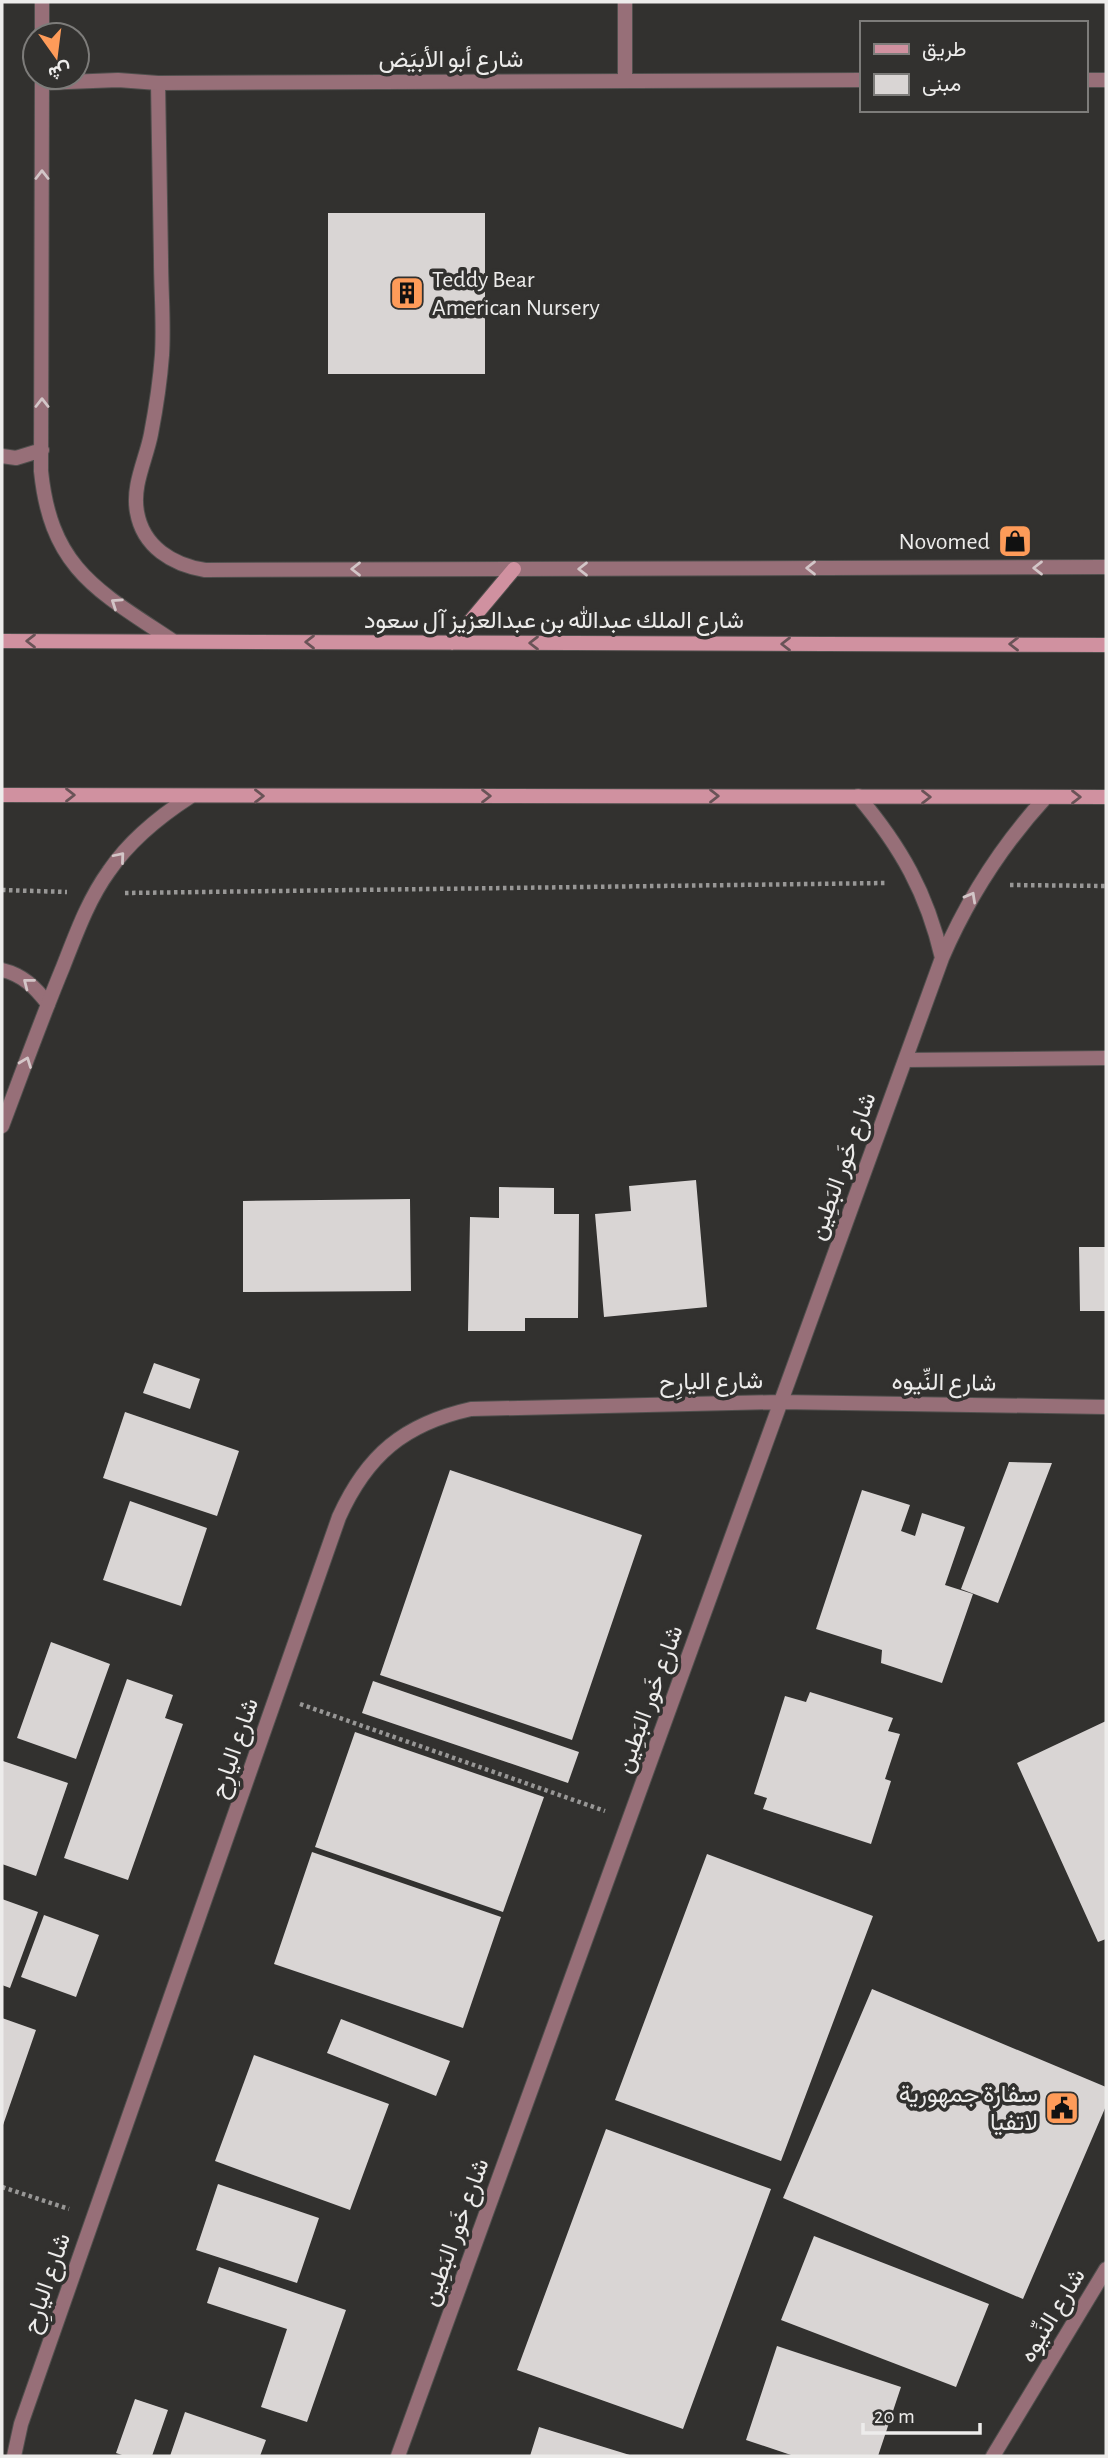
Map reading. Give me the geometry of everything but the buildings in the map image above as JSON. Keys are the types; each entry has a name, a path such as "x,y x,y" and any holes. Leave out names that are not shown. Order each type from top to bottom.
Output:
{"main road":[{"path":"452,642 514,569"},
{"name":"شارع الملك عبدالله بن عبدالعزيز آل سعود","path":"2,641 1106,645"},
{"path":"2,795 1106,797"}],"street":[{"path":"42,2 42,21"},
{"path":"625,2 625,81"},
{"name":"شارع أبو الأبيَض","path":"91,80 158,83 860,80"},
{"path":"1087,80 1106,80"},
{"path":"158,83 162,352 151,437 138,480 136,512 141,527 152,544 167,558 185,566 205,570 1106,568"},
{"path":"42,91 41,471 46,510 63,549 74,566 104,595 173,641"},
{"path":"2,456 16,458 42,450"},
{"path":"2,1126 48,1004 95,893 127,848 168,811 191,796"},
{"path":"858,796 891,837 917,882 936,932 942,958"},
{"name":"شارع خَور البَطِين","path":"398,2456 942,958 978,885 1020,824 1046,797"},
{"path":"2,970 23,977 37,989 48,1004"},
{"path":"905,1060 1106,1058"},
{"name":"شارع النِّيوه","path":"780,1402 1106,1407"},
{"name":"شارع اليارِح","path":"14,2456 21,2424 339,1517 363,1473 380,1453 400,1437 422,1424 471,1409 780,1402"},
{"name":"شارع النِّيوه","path":"993,2456 1106,2269"}],"path":[{"path":"2,890 95,893 917,882"},
{"path":"978,885 1106,886"},
{"path":"276,1696 629,1819"},
{"path":"2,2187 93,2217"}],"place":[{"name":"Teddy Bear American Nursery","path":"407,293"},
{"name":"Novomed","path":"1015,541"},
{"name":"سفارة جمهورية لاتفيا","path":"1062,2108"}]}
